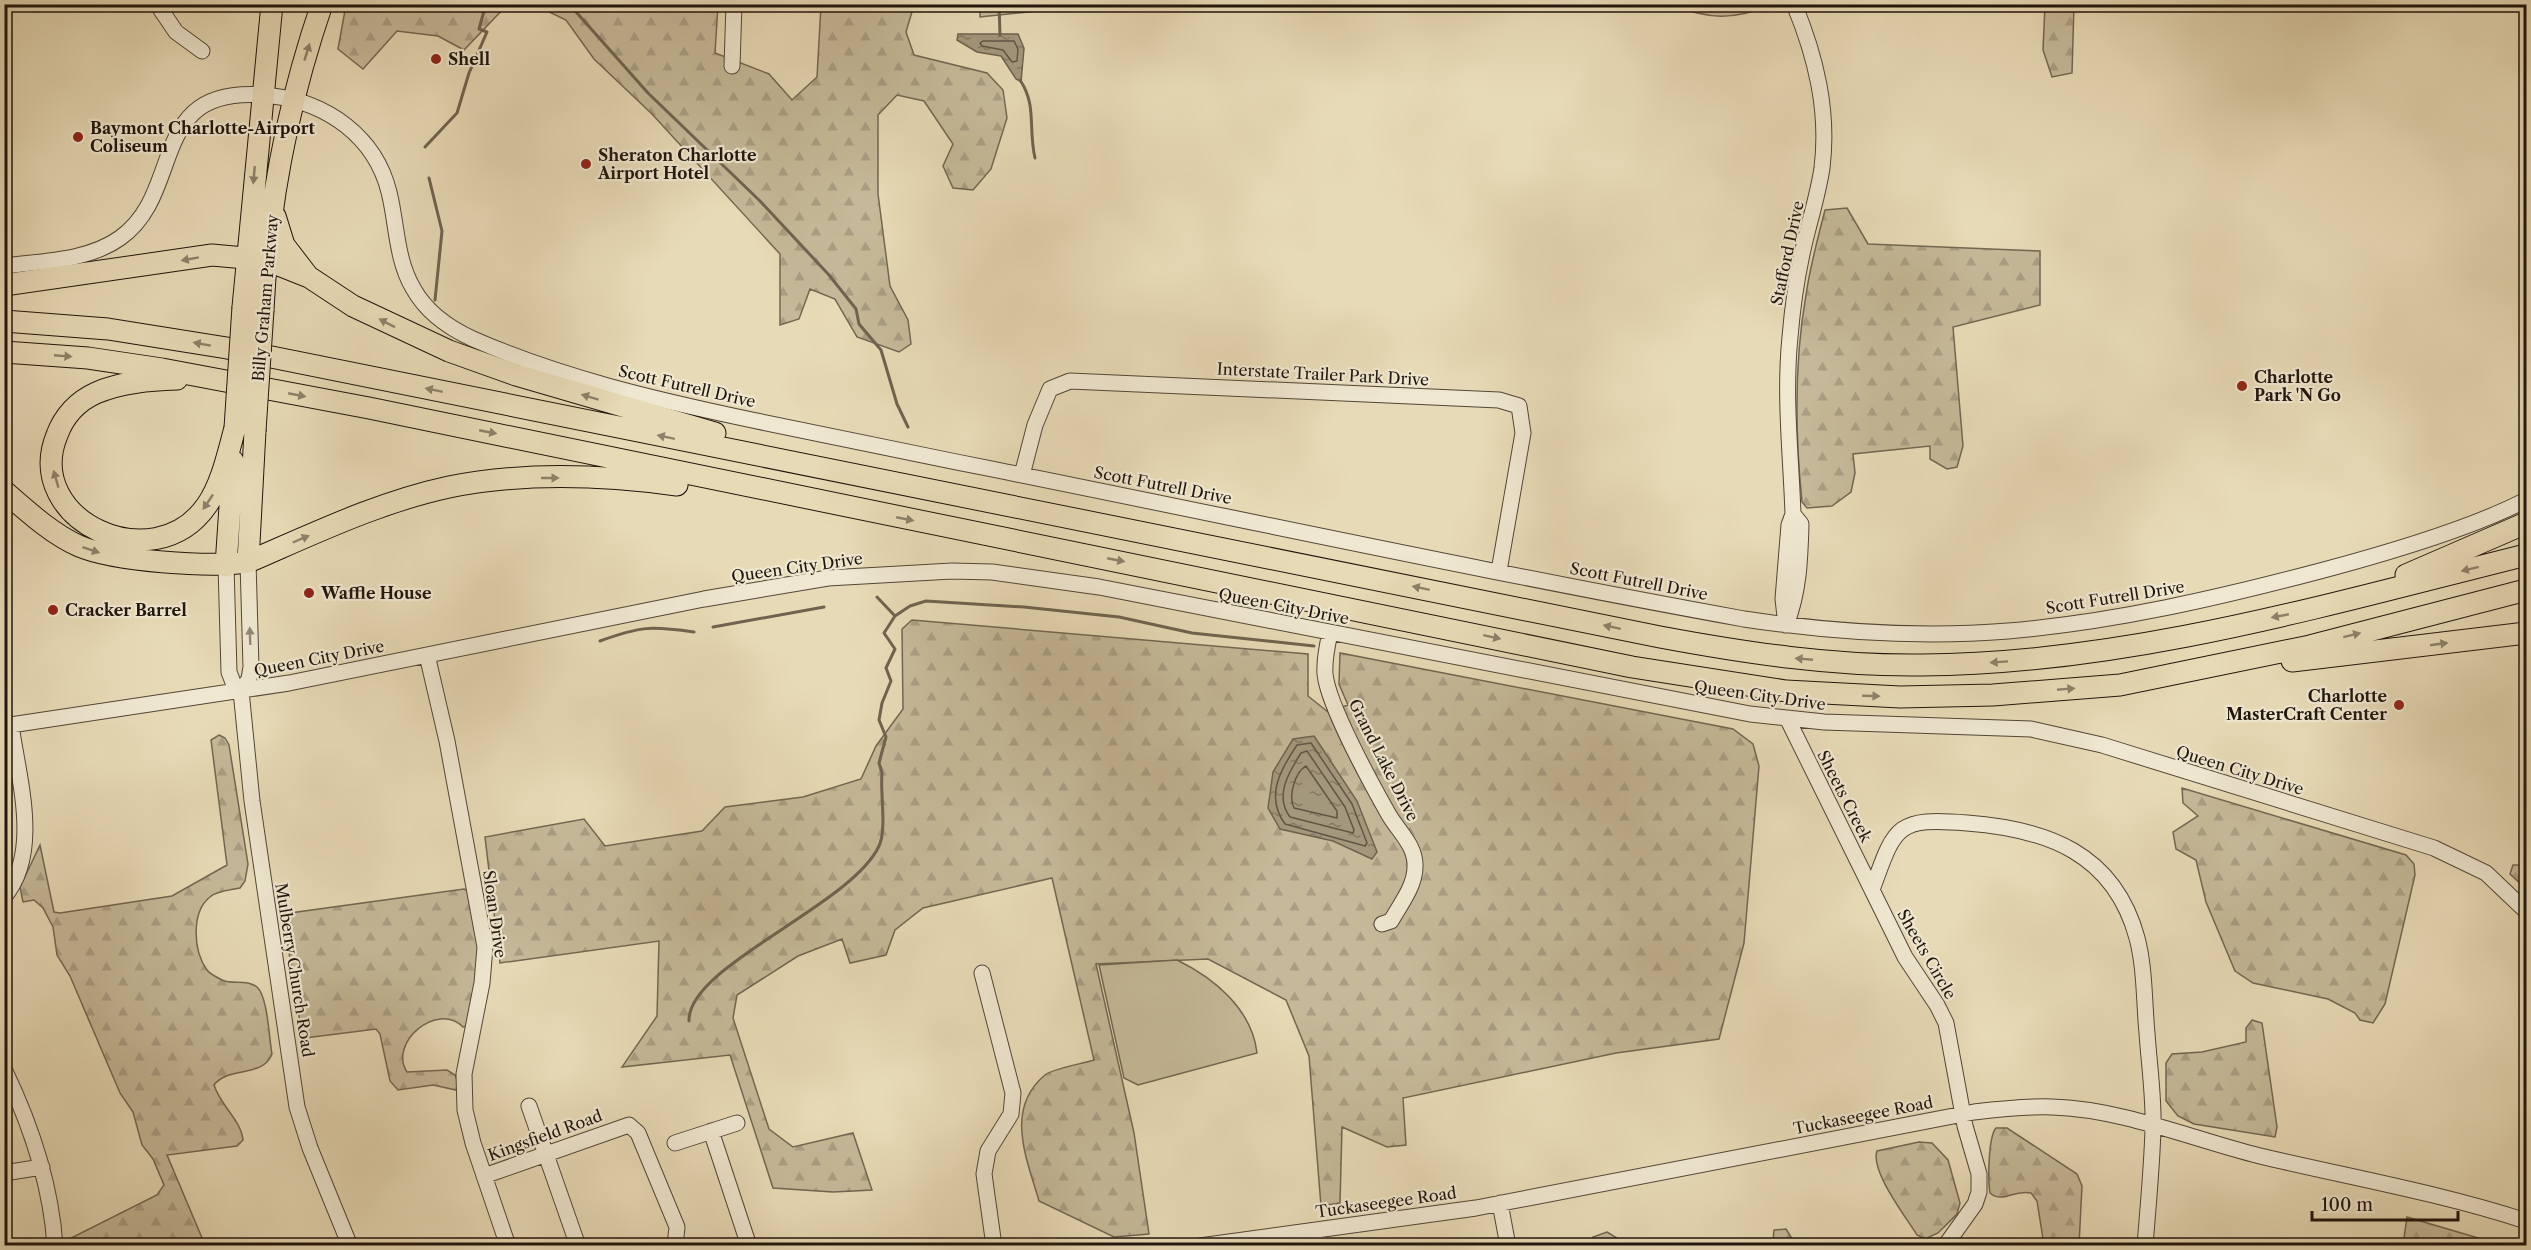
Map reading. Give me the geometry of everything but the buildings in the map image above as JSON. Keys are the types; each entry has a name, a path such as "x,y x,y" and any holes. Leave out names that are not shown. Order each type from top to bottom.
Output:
{"highway":[{"name":"Billy Graham Parkway","path":"226,566 245,429 257,259 262,96 272,4"},
{"name":"Billy Graham Parkway","path":"257,259 273,205 294,100 322,4"},
{"path":"273,205 284,245 309,277"},
{"path":"4,285 212,255 257,259 309,277 353,306 405,332 472,359 826,470"},
{"path":"4,321 74,326 179,339 1660,637 1723,649 1839,662 1929,665 2046,657 2170,638 2346,600 2526,555"},
{"path":"4,352 88,358 211,378 1138,564 1632,667 1786,691 1900,697 1993,695 2120,685 2310,646 2526,590"},
{"path":"211,378 159,380 111,387 78,404 60,427 51,455 55,479 63,498 79,518 106,535 146,541 170,535 184,528 206,506 245,429"},
{"name":"Billy Graham Parkway","path":"245,429 248,562"},
{"path":"4,491 61,537 85,549 131,558 226,566 248,562 385,505 448,488 502,480 580,478 650,481 862,510"},
{"path":"2346,600 2526,524"},
{"path":"2172,675 2526,633"}],"street":[{"path":"157,4 176,32 191,46 202,51"},
{"path":"732,66 734,4"},
{"name":"Stafford Drive","path":"1786,625 1796,600 1801,524 1793,514 1788,426 1790,337 1800,265 1820,178 1824,134 1818,75 1809,39 1794,4"},
{"name":"Scott Futrell Drive","path":"4,266 90,252 120,238 140,218 149,204 171,144 183,123 194,113 219,100 236,96 262,96 294,100 322,110 346,124 371,152 388,188 406,274 421,301 433,314 455,330 532,362 634,393 1022,475 1672,606 1786,625 1867,632 1958,633 2048,627 2141,613 2251,589 2353,562 2447,531 2526,500"},
{"name":"Interstate Trailer Park Drive","path":"1022,475 1035,425 1050,389 1070,381 1499,400 1519,406 1523,433 1499,571"},
{"name":"Mulberry Church Road","path":"241,691 246,686 251,667 248,562"},
{"name":"Mulberry Church Road","path":"226,566 229,672 234,685 241,691 252,801 297,1107 310,1148 350,1245"},
{"name":"Queen City Drive","path":"8,725 241,691 778,585 909,571 992,572 1057,580 1697,705 1787,718 1891,726 2010,727 2070,737 2434,848 2486,873 2526,911"},
{"name":"Grand Lake Drive","path":"1330,633 1325,666 1329,692 1390,817 1412,847 1415,858 1414,879 1410,887 1391,921 1382,924"},
{"name":"Sloan Drive","path":"427,655 447,741 484,940 485,966 464,1074 464,1098 473,1143 508,1245"},
{"name":"Sheets Creek","path":"1787,718 1872,890"},
{"path":"6,893 22,858 24,830 8,725"},
{"path":"1872,890 1891,840 1905,826 1923,821 1998,825 2031,831 2052,839 2086,860 2111,883 2120,896 2137,940 2153,1126 2145,1245"},
{"name":"Sheets Circle","path":"1872,890 1895,939 1946,1023 1963,1114 1979,1174 1979,1192 1975,1204 1945,1245"},
{"path":"982,973 1014,1093 1011,1114 987,1151 984,1174 994,1245"},
{"path":"4,1069 28,1123 42,1167 55,1245"},
{"path":"530,1106 578,1245"},
{"name":"Tuckaseegee Road","path":"1200,1245 1319,1238 1963,1114 2016,1107 2052,1107 2100,1113 2260,1156 2424,1194 2526,1221"},
{"path":"675,1143 737,1123"},
{"name":"Kingsfield Road","path":"484,1176 624,1125 633,1127 638,1132 677,1227 678,1238 675,1245"},
{"path":"711,1131 749,1245"},
{"path":"4,1173 42,1167"},
{"path":"1500,1203 1508,1245"}],"green space":[{"path":"346,4 507,5 464,50 438,36 397,31 363,69 338,49"},
{"path":"980,4 1058,5 1056,9 980,17"},
{"path":"535,5 718,5 715,53 769,74 792,100 817,77 821,5 914,5 906,32 914,55 987,73 1003,90 1007,118 991,169 973,190 953,188 943,166 953,144 924,101 897,95 878,115 878,194 890,286 908,320 911,344 899,352 857,337 835,299 810,289 799,319 780,325 780,254 652,114 594,59 566,20"},
{"path":"1671,5 1770,5 1744,14 1720,16 1697,13"},
{"path":"2045,5 2074,5 2072,73 2052,77 2043,50"},
{"path":"1847,208 1868,244 2040,251 2040,305 1953,327 1963,446 1957,467 1947,469 1930,459 1930,446 1853,454 1855,473 1851,492 1832,506 1807,508 1802,502 1797,424 1802,321 1810,273 1825,210"},
{"path":"912,620 1308,654 1308,696 1328,712 1348,705 1339,684 1340,653 1733,729 1753,744 1759,766 1744,943 1719,1039 1616,1053 1403,1098 1406,1145 1387,1147 1342,1127 1340,1203 1321,1206 1309,1056 1286,1000 1208,959 1096,964 1134,1133 1149,1234 1114,1237 1039,1201 1022,1135 1025,1103 1032,1088 1049,1073 1094,1060 1052,878 923,908 895,930 886,955 850,963 842,939 798,956 737,995 733,1018 769,1129 793,1147 853,1133 872,1190 833,1192 773,1188 730,1055 622,1067 657,1016 659,941 500,963 485,837 584,819 605,846 702,831 725,807 803,797 861,779 876,746 903,709 902,629"},
{"path":"219,735 225,738 229,745 248,864 245,881 240,888 216,893 204,904 197,922 197,943 202,962 210,973 226,981 253,985 261,992 266,1009 272,1054 261,1066 220,1079 214,1085 241,1133 243,1140 237,1146 167,1155 205,1245 65,1245 67,1240 157,1195 164,1185 153,1159 142,1145 133,1112 120,1093 70,976 57,955 53,927 43,908 34,900 23,902 20,887 40,845 54,912 60,913 172,896 227,865 211,740"},
{"path":"2182,788 2406,855 2414,864 2415,875 2385,1004 2373,1023 2360,1020 2355,1013 2328,999 2253,983 2235,971 2206,902 2196,860 2176,849 2173,832 2198,816 2183,803"},
{"path":"2513,865 2526,865 2526,889 2510,874"},
{"path":"464,889 470,892 481,948 468,1026 463,1027 452,1020 441,1019 429,1022 410,1038 404,1049 403,1061 407,1072 447,1070 455,1075 458,1083 456,1090 433,1085 398,1090 390,1081 380,1034 376,1029 305,1038 302,1036 283,914"},
{"path":"1177,960 1204,976 1229,997 1248,1022 1257,1053 1138,1085 1124,1078 1099,965"},
{"path":"2252,1020 2262,1023 2277,1127 2275,1137 2194,1124 2178,1116 2166,1101 2166,1063 2172,1054 2202,1052 2246,1042 2246,1028"},
{"path":"1996,1128 2007,1128 2077,1174 2082,1186 2079,1245 2044,1245 2037,1201 2031,1193 1999,1197 1990,1193 1990,1149"},
{"path":"1919,1142 1932,1143 1948,1160 1960,1203 1957,1214 1938,1233 1925,1239 1917,1235 1890,1194 1876,1160 1877,1151"},
{"path":"2407,1217 2502,1245 2403,1245"},
{"path":"1786,1229 1796,1245 1775,1245 1774,1230"},
{"path":"1607,1232 1620,1240 1621,1245 1594,1245 1593,1237"}],"water":[{"path":"958,34 1018,34 1024,48 1021,82 1016,79 1001,56 977,52 957,40"},
{"path":"1314,736 1357,801 1377,852 1372,859 1333,841 1280,829 1268,808 1273,772 1293,739"}],"waterway":[{"path":"425,147 457,113 469,73 487,32 479,29 486,4"},
{"path":"569,4 648,93 760,201 829,275 856,309 859,324 881,350 897,404 908,427"},
{"path":"999,4 1000,35"},
{"path":"1020,80 1029,99 1035,158"},
{"path":"429,178 442,231 435,300"},
{"path":"877,597 895,616"},
{"path":"689,1021 695,1000 714,979 741,957 837,891 863,868 879,846 883,830 882,773 879,763 886,737 879,720 882,703 891,681 886,668 895,649 884,633 895,616 910,606 926,601 1024,607 1119,617 1192,633 1314,646"},
{"path":"713,627 824,607"},
{"path":"600,641 626,632 646,629 694,632"}],"place":[{"name":"Shell","path":"436,59"},
{"name":"Baymont Charlotte-Airport Coliseum","path":"78,137"},
{"name":"Sheraton Charlotte Airport Hotel","path":"586,164"},
{"name":"Charlotte Park 'N Go","path":"2242,386"},
{"name":"Waffle House","path":"309,593"},
{"name":"Cracker Barrel","path":"53,610"},
{"name":"Charlotte MasterCraft Center","path":"2399,705"}]}
